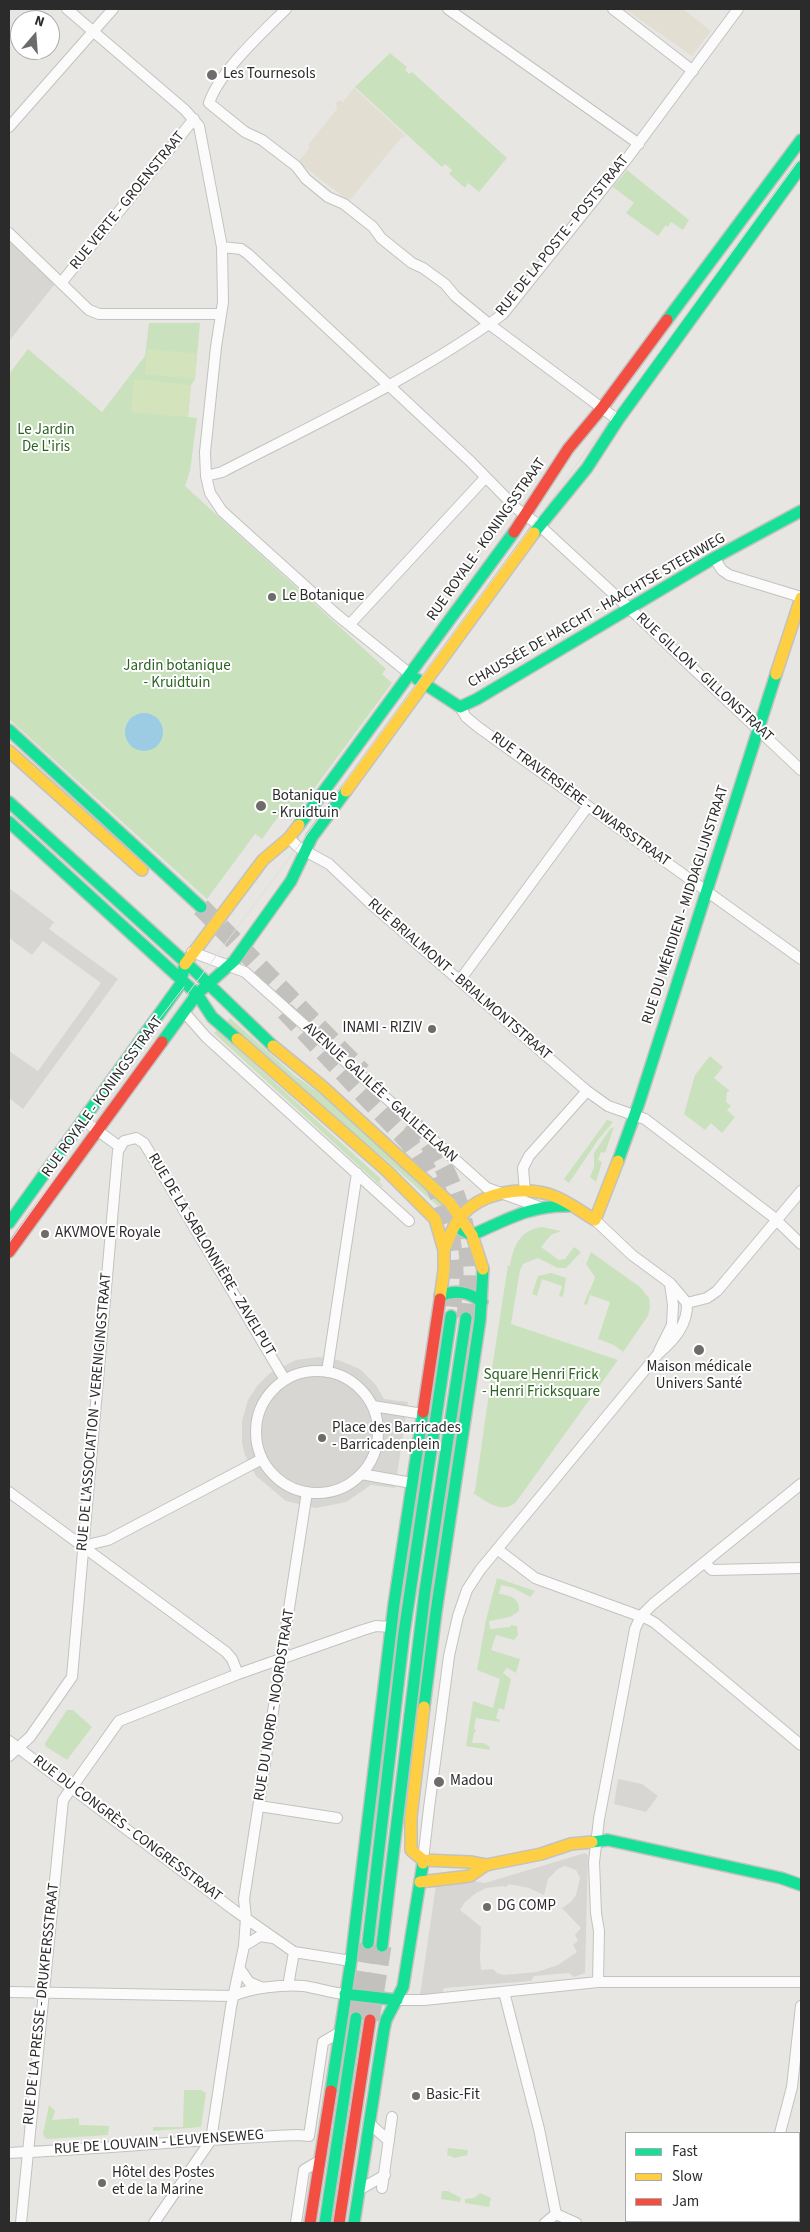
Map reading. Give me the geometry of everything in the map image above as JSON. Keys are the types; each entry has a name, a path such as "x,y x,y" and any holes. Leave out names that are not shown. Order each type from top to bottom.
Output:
{"main road":[{"name":"RUE ROYALE - KONINGSSTRAAT","path":"9,1224 180,985 185,962 192,952 263,860 289,838 525,515 585,426 602,408 801,140"},
{"name":"RUE ROYALE - KONINGSSTRAAT","path":"9,1252 98,1131 188,1016 197,994 234,961 292,881 312,837 540,526 554,511 611,434 618,420 801,165"},
{"name":"CHAUSSÉE DE HAECHT - HAACHTSE STEENWEG","path":"410,674 460,707 477,699 714,558 801,511"},
{"name":"RUE DU MÉRIDIEN - MIDDAGLIJNSTRAAT","path":"595,1220 610,1186 634,1115 801,597"},
{"path":"9,730 194,911"},
{"path":"9,751 150,877"},
{"path":"9,802 208,983 244,1019 298,1068 324,1087 444,1197 472,1235 483,1265 482,1302 427,1681 410,1828 412,1850 423,1860 470,1862 486,1865 540,1854 571,1844 596,1841 617,1842 781,1878 801,1885"},
{"path":"9,822 197,994 212,1017 386,1170 435,1219 472,1235"},
{"path":"310,2223 351,1960 394,1604 440,1296 444,1250 454,1227 469,1208 502,1194 525,1192 549,1195 595,1220"},
{"path":"472,1235 520,1211 552,1205 573,1207"},
{"path":"435,1219 444,1250"},
{"path":"440,1296 450,1292 463,1291 482,1302"},
{"path":"368,1944 412,1574 451,1316"},
{"path":"382,1946 425,1590 466,1318"},
{"path":"394,1604 412,1574"},
{"path":"425,1590 436,1612"},
{"path":"388,1654 398,1686"},
{"path":"409,1721 427,1681"},
{"path":"354,2223 386,2020 403,1987 423,1860"},
{"path":"420,1882 470,1876 486,1865"},
{"path":"345,1994 397,2000"},
{"path":"325,2223 356,2018"},
{"path":"339,2223 370,2020"}],"street":[{"path":"67,9 199,126 222,248 223,302 220,314 205,452 206,476 210,493 222,511 336,614 410,674"},
{"path":"9,127 113,9"},
{"path":"286,9 259,35 214,88 209,103 245,132 262,140 296,166 306,179 328,196 344,204 373,227 381,238 412,263 424,268 445,284 455,296 489,324 618,420"},
{"path":"448,9 639,144"},
{"path":"615,9 693,70"},
{"name":"RUE DE LA POSTE - POSTSTRAAT","path":"206,476 222,472 388,385 503,314 639,144 738,9"},
{"name":"RUE VERTE - GROENSTRAAT","path":"61,283 194,120"},
{"path":"790,156 801,165"},
{"path":"9,233 89,310 99,314 220,314"},
{"name":"RUE GILLON - GILLONSTRAAT","path":"222,248 241,249 248,254 485,478 525,515 540,526 759,728 801,770"},
{"path":"350,624 485,478"},
{"path":"714,558 722,570 729,575 801,597"},
{"name":"RUE TRAVERSIÈRE - DWARSSTRAAT","path":"460,707 466,717 478,727 801,959"},
{"path":"460,980 588,806"},
{"name":"RUE BRIALMONT - BRIALMONTSTRAAT","path":"289,838 298,847 329,864 370,903 587,1091 608,1106 645,1119 777,1220 801,1244"},
{"path":"192,952 228,966"},
{"name":"AVENUE GALILÉE - GALILEELAAN","path":"228,966 245,972 487,1188 539,1207"},
{"path":"188,1016 409,1221"},
{"path":"525,1192 524,1168 529,1156 587,1091"},
{"path":"83,1120 120,1148"},
{"name":"RUE DE LA SABLONNIÈRE - ZAVELPUT","path":"120,1148 124,1141 132,1138 144,1143 285,1380"},
{"name":"RUE DE L'ASSOCIATION - VERENIGINGSTRAAT","path":"19,1748 72,1677 120,1148"},
{"path":"327,1372 356,1173"},
{"path":"687,1303 707,1298 717,1291 801,1191"},
{"path":"423,1860 449,1656 458,1616 467,1590 498,1549 685,1323 687,1303 670,1283 632,1255 595,1220"},
{"path":"658,1354 672,1325 673,1306 670,1283"},
{"path":"310,1371 327,1372 352,1382 365,1394 372,1406 378,1424 378,1442 372,1459 361,1474 345,1487 321,1493 307,1492 285,1484 272,1473 262,1459 256,1433 258,1415 266,1398 285,1380 310,1371"},
{"path":"372,1406 423,1414"},
{"path":"83,1546 108,1540 262,1459"},
{"path":"361,1474 412,1483"},
{"path":"598,1982 599,1931 596,1913 594,1862 596,1841 635,1629 641,1616 801,1484"},
{"path":"9,1492 226,1652 232,1659 238,1674 376,1626 391,1627"},
{"name":"RUE DU NORD - NOORDSTRAAT","path":"244,1946 246,1918 244,1899 283,1659 307,1492"},
{"path":"498,1549 535,1578 641,1616 655,1623 801,1745"},
{"path":"705,1563 712,1570 801,1568"},
{"name":"RUE DE LA PRESSE - DRUKPERSSTRAAT","path":"21,2223 63,1800 119,1720 238,1674"},
{"name":"RUE DU CONGRÈS - CONGRESSTRAAT","path":"9,1740 275,1938"},
{"path":"9,1756 19,1748"},
{"path":"259,1806 336,1818"},
{"path":"154,2223 212,2140 233,1996 244,1946 260,1936 275,1938 294,1952 351,1960"},
{"path":"288,1986 294,1952"},
{"path":"240,1969 248,1982 264,1989"},
{"path":"397,2000 424,2000 598,1982 801,1982"},
{"path":"9,1992 233,1996 242,1992 288,1986 305,1986 329,1993 345,1994"},
{"path":"504,1992 540,2129 556,2214"},
{"path":"780,2132 792,2086 801,2006"},
{"name":"RUE DE LOUVAIN - LEUVENSEWEG","path":"9,2154 212,2140 308,2136 323,2042 340,2032"},
{"path":"382,2188 392,2117"},
{"path":"369,2123 389,2141"},
{"path":"296,2223 304,2170 319,2161"},
{"path":"359,2190 385,2175"},
{"path":"545,2223 556,2214"},
{"path":"556,2214 576,2223"}],"shaded area":[{"path":"625,9 683,9 711,31 692,56"},
{"path":"354,88 406,136 401,138 349,201 298,162 310,147 308,145 337,109 336,103 340,100 343,102"},
{"path":"9,238 55,284 9,341"},
{"path":"9,888 54,922 49,929 118,979 23,1109 9,1098 9,1051 38,1071 101,983 43,941 32,955 9,938"},
{"name":"Place des Barricades - Barricadenplein","path":"318,1357 338,1360 360,1369 376,1385 384,1399 408,1402 395,1488 371,1485 346,1502 316,1508 286,1501 256,1476 245,1455 242,1443 242,1421 248,1400 257,1386 270,1373 296,1360"},
{"path":"618,1779 642,1784 658,1796 646,1812 614,1804"},
{"path":"585,1853 588,1855 585,1973 574,1977 569,1973 534,1976 531,1981 444,1988 442,1994 420,1995 436,1885 474,1881 485,1883","holes":["565,1866 576,1870 580,1878 576,1895 571,1902 562,1908 581,1928 575,1935 578,1941 573,1945 577,1952 558,1965 537,1972 504,1975 497,1973 493,1969 481,1970 481,1927 460,1910 465,1902 486,1888 506,1887 509,1884 529,1888 544,1895 548,1879 558,1869"]}],"green space":[{"path":"390,53 407,67 405,70 409,74 412,72 507,158 479,192 468,183 465,188 449,174 452,170 445,164 442,167 355,87"},
{"path":"627,170 689,220 683,230 671,222 668,227 666,225 658,236 626,213 634,203 613,187"},
{"name":"Jardin botanique - Kruidtuin","path":"149,323 200,323 195,379 191,385 188,417 197,418 190,471 185,486 386,669 382,674 392,683 291,820 281,813 262,839 255,834 207,899 9,719 9,374 28,349 102,412 145,356"},
{"path":"147,349 197,354 195,379 145,374"},
{"path":"134,379 191,385 188,417 131,412"},
{"path":"230,1018 294,1075 319,1093 440,1201 449,1216 227,1022"},
{"path":"217,1030 381,1179 379,1182 383,1186 214,1033"},
{"path":"710,1056 723,1067 714,1078 730,1091 727,1092 726,1102 731,1106 727,1110 735,1117 722,1133 711,1123 705,1130 684,1114 695,1075"},
{"path":"607,1120 613,1122 598,1140 569,1183 564,1179"},
{"path":"614,1127 605,1153 601,1152 598,1160 602,1162 596,1182 590,1177 594,1167 594,1153 610,1129"},
{"name":"Square Henri Frick - Henri Fricksquare","path":"542,1227 561,1231 551,1235 541,1247 559,1260 565,1259 574,1247 581,1252 566,1268 558,1268 538,1258 523,1264 520,1270 511,1324 618,1360 516,1502 511,1506 499,1507 488,1503 473,1493 475,1491 489,1393 491,1391 489,1388 508,1265 510,1266 513,1252 523,1235"},
{"path":"591,1252 640,1287 649,1298 648,1316 623,1352 614,1345 598,1339 610,1302 590,1295 587,1305 584,1304 595,1277 586,1264"},
{"path":"551,1273 566,1278 563,1297 559,1296 562,1286 542,1279 537,1296 532,1294 538,1276"},
{"path":"497,1578 535,1591 530,1597 514,1588 501,1585 499,1594 514,1598 518,1603 519,1611 510,1617 489,1621 490,1629 510,1627 511,1625 517,1626 518,1635 514,1640 496,1635 491,1650 520,1659 516,1673 507,1668 503,1673 511,1679 504,1710 499,1708 496,1718 500,1720 499,1722 476,1718 474,1728 476,1731 472,1743 483,1743 489,1746 490,1750 466,1746 473,1701 493,1708 500,1679 477,1670 486,1620"},
{"path":"67,1710 73,1710 92,1727 67,1760 45,1746 45,1743"},
{"path":"184,2090 201,2090 206,2093 201,2127 153,2131 153,2127 183,2127"},
{"path":"49,2105 55,2111 52,2120 79,2118 79,2125 109,2126 108,2135 45,2138 43,2134"},
{"path":"448,2148 468,2150 467,2155 455,2158 447,2155"},
{"path":"442,2191 448,2191 461,2198 460,2202 441,2199"},
{"path":"480,2193 491,2198 489,2207 465,2203 465,2199 474,2198"}],"water":[{"path":"144,713 158,718 163,732 158,746 144,751 130,746 125,732 130,718"}],"tunnel":[{"path":"201,907 362,1072"},
{"path":"285,1011 408,1141 427,1171 442,1204 451,1239 454,1274 451,1316"},
{"path":"411,1122 424,1137 445,1170 459,1206 464,1226 469,1264 466,1318"},
{"path":"356,2018 368,1943"},
{"path":"370,2020 382,1946"}],"tram line":[{"path":"9,1243 135,1064 308,833 801,157"},
{"path":"157,1022 184,987"}],"traffic: fast":[{"path":"667,320 801,140"},
{"path":"534,533 587,468 618,420 801,167"},
{"path":"417,679 460,707 477,699 714,558 801,511"},
{"path":"299,825 514,532"},
{"path":"618,1161 639,1103 776,674"},
{"path":"9,730 201,907"},
{"path":"162,1042 197,994 234,961 291,881 312,837 346,791"},
{"path":"9,802 196,972 273,1046"},
{"path":"9,822 197,994 212,1017 237,1039"},
{"path":"9,1223 180,985 185,964"},
{"path":"462,1230 472,1235 519,1214 542,1208 569,1206"},
{"path":"424,1707 436,1612 480,1320 483,1269"},
{"path":"440,1296 457,1292 467,1294 482,1302"},
{"path":"368,1943 404,1633 451,1316"},
{"path":"382,1946 425,1591 466,1318"},
{"path":"331,2091 351,1961 394,1604 423,1412"},
{"path":"592,1842 608,1840 781,1878 801,1885"},
{"path":"354,2223 384,2029 386,2020 403,1987 423,1863"},
{"path":"345,1994 397,2000"},
{"path":"325,2223 356,2018"}],"traffic: slow":[{"path":"346,791 534,533"},
{"path":"776,674 801,598"},
{"path":"9,751 142,870"},
{"path":"185,964 263,860 289,838 299,825"},
{"path":"237,1039 386,1170 435,1219 444,1250 444,1270 440,1299"},
{"path":"273,1046 323,1087 450,1203 472,1235 483,1269"},
{"path":"444,1250 453,1228 461,1216 479,1202 501,1193 525,1191 548,1194 566,1202 595,1220 618,1161"},
{"path":"423,1863 423,1860 411,1850 411,1817 424,1707"},
{"path":"423,1860 470,1862 486,1865 541,1854 571,1844 592,1842"},
{"path":"420,1882 470,1876 486,1865"}],"traffic: jam":[{"path":"514,532 568,449 602,408 667,320"},
{"path":"9,1252 162,1042"},
{"path":"423,1412 440,1299"},
{"path":"339,2223 370,2020"},
{"path":"310,2223 331,2091"}],"place":[{"name":"Les Tournesols","path":"212,75"},
{"name":"Le Botanique","path":"272,597"},
{"name":"Botanique - Kruidtuin","path":"261,806"},
{"name":"INAMI - RIZIV","path":"432,1029"},
{"name":"AKVMOVE Royale","path":"45,1234"},
{"name":"Maison médicale Univers Santé","path":"699,1350"},
{"name":"Place des Barricades - Barricadenplein","path":"322,1438"},
{"name":"Madou","path":"439,1782"},
{"name":"DG COMP","path":"487,1907"},
{"name":"Basic-Fit","path":"416,2096"},
{"name":"Hôtel des Postes et de la Marine","path":"102,2183"}],"park label":[{"name":"Le Jardin De L'iris","path":"46,440"}]}
